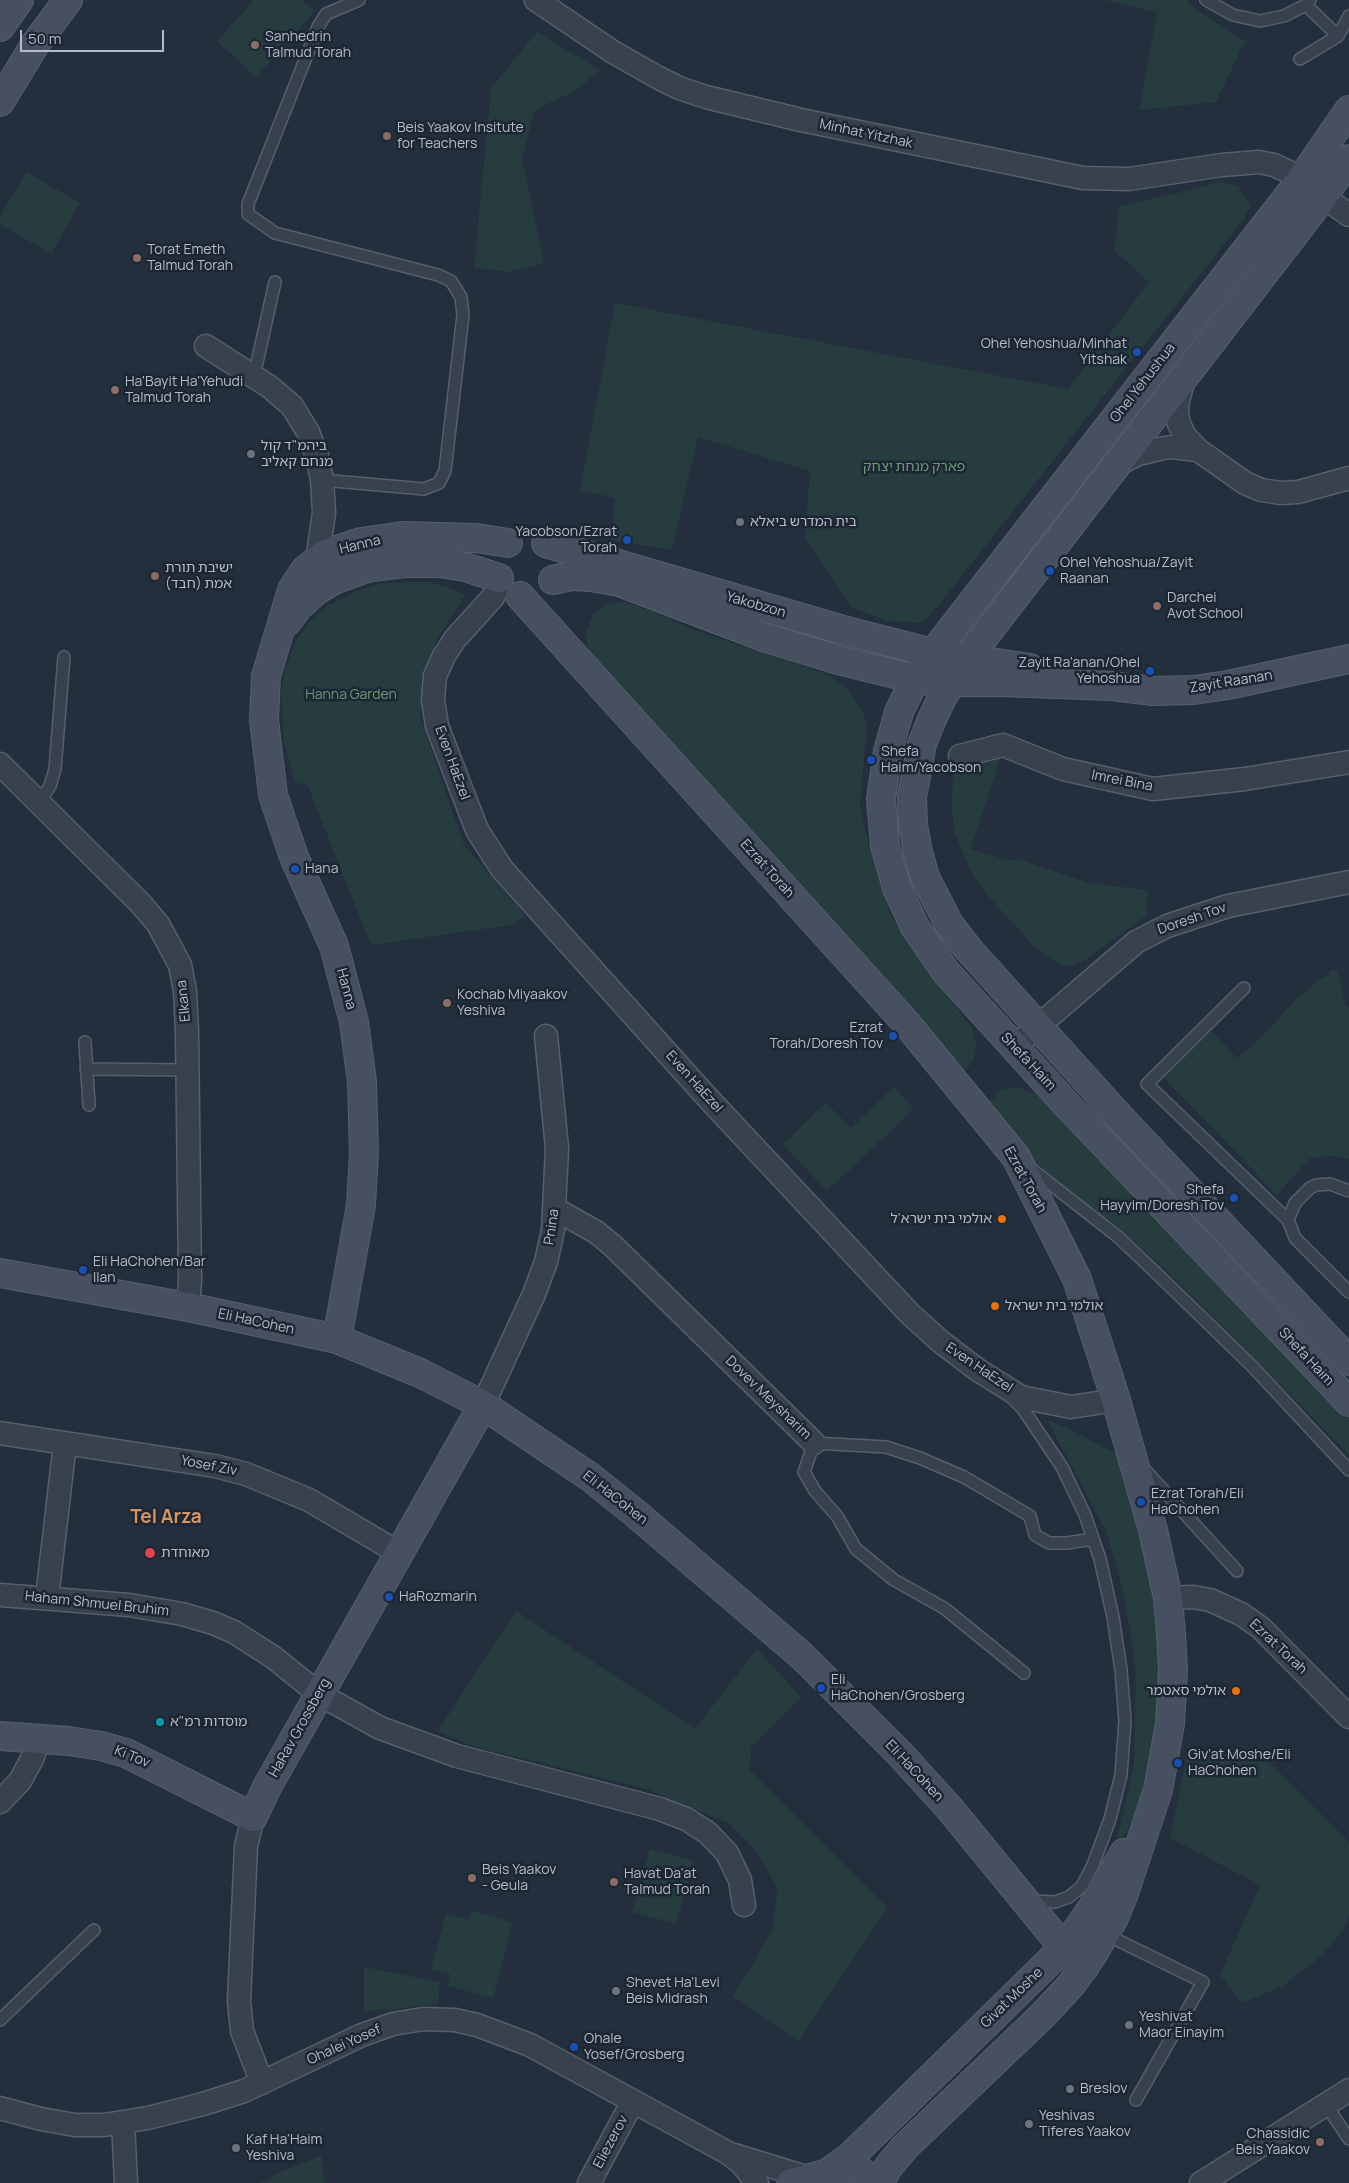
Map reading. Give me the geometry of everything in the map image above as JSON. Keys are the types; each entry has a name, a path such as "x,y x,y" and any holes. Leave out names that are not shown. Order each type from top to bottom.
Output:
{"street":[{"path":"0,27 19,0"},
{"path":"0,102 36,43 68,0"},
{"name":"Minhat Yitzhak","path":"536,0 613,52 679,88 792,118 1082,178 1129,179 1222,165 1259,162 1274,165 1296,186 1322,198 1349,215"},
{"name":"Ohel Yehushua","path":"933,653 1296,186 1349,110"},
{"name":"Ohel Yehushua","path":"952,682 967,659 1116,464 1322,198 1349,159"},
{"path":"206,346 270,386 292,406 308,432 317,456 322,480 324,513 317,561 318,590"},
{"path":"1186,376 1178,400 1179,424 1185,436 1198,450 1245,483 1260,490 1281,493 1298,492 1349,478"},
{"path":"1116,464 1138,454 1160,448 1171,447 1198,450"},
{"name":"Hanna","path":"336,1339 361,1204 364,1153 362,1082 354,1022 334,946 294,857 273,795 264,720 266,676 292,590 305,570 324,554 361,542 404,536 460,537 508,543"},
{"path":"527,536 537,538 546,543 552,550 556,560 552,582 535,595 509,587 498,559 508,543 527,536"},
{"name":"Yakobzon","path":"546,543 843,630 933,653 967,659"},
{"name":"Hanna","path":"273,650 282,628 299,606 318,590 336,579 367,568 405,563 440,563 465,567 509,587"},
{"name":"Yakobzon","path":"552,582 570,576 591,577 619,582 766,638 838,660 915,679 952,682"},
{"name":"Ezrat Torah","path":"552,582 551,604 555,622 569,652"},
{"name":"Even HaEzel","path":"509,587 489,602 465,627 444,656 435,676 433,700 437,726 477,830 502,869 706,1096 910,1314 941,1342 1021,1397 1071,1407 1116,1400"},
{"name":"Ezrat Torah","path":"509,587 906,1024 1016,1157 1076,1279 1116,1400 1153,1530 1168,1598 1193,1597 1210,1600 1241,1614 1261,1628 1349,1717"},
{"name":"Shefa Haim","path":"933,653 907,694 892,732 883,773 881,823 890,867 906,911 931,953 946,972 1014,1047 1349,1402"},
{"name":"Zayit Raanan","path":"967,659 1040,670 1112,686"},
{"name":"Zayit Raanan","path":"952,682 1112,686 1153,691 1194,690 1228,685 1349,659"},
{"name":"Shefa Haim","path":"952,682 932,719 922,744 916,770 913,806 913,825 925,877 949,924 969,950 1117,1114 1349,1361"},
{"name":"Imrei Bina","path":"960,756 1003,745 1063,769 1153,789 1245,779 1349,762"},
{"name":"Elkana","path":"0,764 141,904 158,924 180,965 185,991 187,1070 190,1275 188,1307"},
{"name":"Doresh Tov","path":"1014,1047 1136,942 1167,926 1228,906 1349,882"},
{"name":"Pnina","path":"483,1405 534,1294 543,1270 553,1230 557,1148 546,1036"},
{"name":"Dovev Meysharim","path":"555,1209 596,1232 612,1245 814,1443"},
{"name":"Eli HaCohen","path":"0,1273 188,1307 336,1339 420,1373 483,1405 590,1477 635,1513 802,1656 931,1788 1063,1946 1084,1968"},
{"name":"HaRav Grossberg","path":"262,2083 242,2031 239,2001 246,1846 253,1817 267,1787 483,1405"},
{"name":"Yosef Ziv","path":"0,1433 216,1466 246,1474 309,1500 399,1553"},
{"path":"47,1598 65,1443"},
{"name":"Haham Shmuel Bruhim","path":"0,1595 129,1605 182,1614 213,1623 234,1632 273,1658 320,1694 380,1728 457,1756 660,1809 686,1819 708,1833 727,1853 740,1880 744,1904"},
{"name":"Givat Moshe","path":"880,2183 888,2166 905,2147 1042,2016 1084,1968 1105,1934 1123,1896 1158,1790 1166,1747 1171,1700 1172,1660 1168,1598"},
{"name":"Ki Tov","path":"0,1736 101,1746 126,1753 253,1817"},
{"path":"0,1802 23,1776 32,1760 39,1739"},
{"name":"Givat Moshe","path":"809,2178 850,2157 1063,1946 1077,1930 1110,1880 1158,1790"},
{"name":"Ohalei Yosef","path":"0,2108 41,2119 75,2125 104,2125 148,2118 244,2091 362,2034 394,2024 423,2019 454,2020 483,2027 530,2046 728,2153 742,2164 757,2183"},
{"path":"1201,2183 1228,2175 1349,2090"},
{"name":"Eliezerov","path":"589,2183 632,2101"},
{"path":"123,2122 126,2183"},
{"name":"Ohalei Yosef","path":"728,2153 809,2178"},
{"path":"809,2178 848,2168 858,2170 866,2175 872,2183"}],"lane":[{"path":"322,480 424,489 440,483 445,471 464,315 461,297 452,281 438,275 275,233 248,214 248,204 318,27 326,14 360,0"},
{"path":"1206,0 1233,15 1260,21 1284,16 1308,2 1338,36"},
{"path":"1300,59 1338,36 1349,16"},
{"path":"254,376 275,282"},
{"path":"40,804 50,786 55,769 64,657"},
{"path":"1244,988 1147,1084 1288,1220 1295,1238 1349,1292"},
{"path":"85,1042 89,1105"},
{"path":"86,1069 187,1070"},
{"path":"1016,1157 1117,1236 1252,1366 1349,1470"},
{"path":"1288,1220 1299,1198 1316,1185 1330,1184 1349,1191"},
{"path":"995,1380 1023,1409 1062,1468 1085,1514 1114,1617 1125,1721 1121,1775 1110,1819 1093,1864 1082,1886 1069,1897 1055,1902 1026,1901"},
{"path":"814,1443 804,1472 815,1491 837,1516 856,1549 894,1580 944,1608 1024,1673"},
{"name":"Dovev Meysharim","path":"814,1443 886,1447 920,1458 964,1477 1030,1516 1035,1535 1049,1543 1067,1543 1093,1539"},
{"path":"1132,1457 1237,1571"},
{"path":"0,2020 94,1930"},
{"path":"1105,1934 1203,1982 1136,2100"},
{"path":"1326,2105 1349,2139"}],"green space":[{"path":"254,0 302,0 315,11 256,77 217,41"},
{"path":"1105,0 1187,0 1192,7 1245,41 1216,102 1139,110 1157,12"},
{"path":"537,32 600,70 575,91 535,110 522,158 544,263 509,272 474,268 491,88"},
{"path":"26,172 80,203 51,254 0,224 0,217"},
{"name":"פארק מנחת יצחק","path":"1220,182 1238,186 1251,205 1244,219 934,611 922,623 888,621 851,607 805,537 810,471 698,437 672,550 611,540 615,498 580,490 615,303 1068,389 1149,282 1114,250 1119,206"},
{"name":"Hanna Garden","path":"427,582 445,586 465,595 436,641 423,682 420,717 464,845 525,915 510,925 371,945 307,784 295,783 284,743 281,698 284,671 296,641 309,622 325,607 355,592 383,583"},
{"path":"625,602 654,612 696,631 824,673 844,685 862,710 867,726 860,803 865,830 879,880 890,913 907,943 972,1028 976,1044 974,1059 965,1072 590,655 585,635 593,615 606,604"},
{"path":"1003,750 971,849 1007,860 1019,859 1088,883 1148,890 1146,916 1081,963 1072,966 1062,965 1036,948 989,897 973,876 955,834 952,811 953,767 966,772"},
{"path":"1337,969 1346,1007 1349,1007 1349,1159 1327,1155 1309,1159 1277,1195 1162,1076 1211,1031 1237,1058 1262,1037 1292,1003 1321,978 1329,975 1329,971"},
{"path":"894,1087 914,1109 827,1191 783,1144 826,1103 851,1128"},
{"path":"1018,1087 1047,1098 1349,1413 1349,1455 1169,1273 1112,1222 1048,1180 987,1104 1002,1089"},
{"path":"1047,1420 1063,1426 1119,1455 1154,1569 1164,1697 1147,1795 1112,1857 1134,1762 1136,1676 1130,1628 1119,1573 1105,1529"},
{"path":"516,1611 695,1729 757,1649 801,1697 751,1747 750,1770 887,1907 799,2041 733,1996 772,1931 778,1889 757,1852 728,1823 646,1789 472,1746 438,1731"},
{"path":"1188,1751 1236,1753 1270,1763 1349,1842 1349,1915 1344,1929 1322,1955 1283,1986 1242,2003 1220,1975 1260,1885 1170,1838"},
{"path":"650,1849 694,1861 676,1924 632,1912"},
{"path":"472,1911 513,1922 493,1998 447,1986 450,1974 431,1969 446,1914 469,1920"},
{"path":"364,1967 440,1982 438,2004 364,2012"},
{"path":"321,2156 325,2183 260,2183 282,2171"}],"place":[{"name":"Sanhedrin Talmud Torah","path":"255,45"},
{"name":"Beis Yaakov Insitute for Teachers","path":"387,136"},
{"name":"Torat Emeth Talmud Torah","path":"137,258"},
{"name":"Ohel Yehoshua/Minhat Yitshak","path":"1137,352"},
{"name":"Ha'Bayit Ha'Yehudi Talmud Torah","path":"115,390"},
{"name":"ביהמ\"ד קול מנחם קאליב","path":"251,454"},
{"name":"בית המדרש ביאלא","path":"740,522"},
{"name":"Yacobson/Ezrat Torah","path":"627,540"},
{"name":"Ohel Yehoshua/Zayit Raanan","path":"1050,571"},
{"name":"ישיבת תורת אמת (חבד)","path":"155,576"},
{"name":"Darchei Avot School","path":"1157,606"},
{"name":"Zayit Ra'anan/Ohel Yehoshua","path":"1150,671"},
{"name":"Shefa Haim/Yacobson","path":"871,760"},
{"name":"Hana","path":"295,869"},
{"name":"Kochab Miyaakov Yeshiva","path":"447,1003"},
{"name":"Ezrat Torah/Doresh Tov","path":"893,1036"},
{"name":"Shefa Hayyim/Doresh Tov","path":"1234,1198"},
{"name":"אולמי בית ישרא'ל","path":"1002,1219"},
{"name":"Eli HaChohen/Bar Ilan","path":"83,1270"},
{"name":"אולמי בית ישראל","path":"995,1306"},
{"name":"Ezrat Torah/Eli HaChohen","path":"1141,1502"},
{"name":"מאוחדת","path":"150,1553"},
{"name":"HaRozmarin","path":"389,1597"},
{"name":"Eli HaChohen/Grosberg","path":"821,1688"},
{"name":"אולמי סאטמר","path":"1236,1691"},
{"name":"מוסדות רמ\"א","path":"160,1722"},
{"name":"Giv'at Moshe/Eli HaChohen","path":"1178,1763"},
{"name":"Beis Yaakov - Geula","path":"472,1878"},
{"name":"Havat Da'at Talmud Torah","path":"614,1882"},
{"name":"Shevet Ha'Levi Beis Midrash","path":"616,1991"},
{"name":"Yeshivat Maor Einayim","path":"1129,2025"},
{"name":"Ohale Yosef/Grosberg","path":"574,2047"},
{"name":"Breslov","path":"1070,2089"},
{"name":"Yeshivas Tiferes Yaakov","path":"1029,2124"},
{"name":"Chassidic Beis Yaakov","path":"1320,2142"},
{"name":"Kaf Ha'Haim Yeshiva","path":"236,2148"}],"district":[{"name":"Tel Arza","path":"166,1518"}]}
